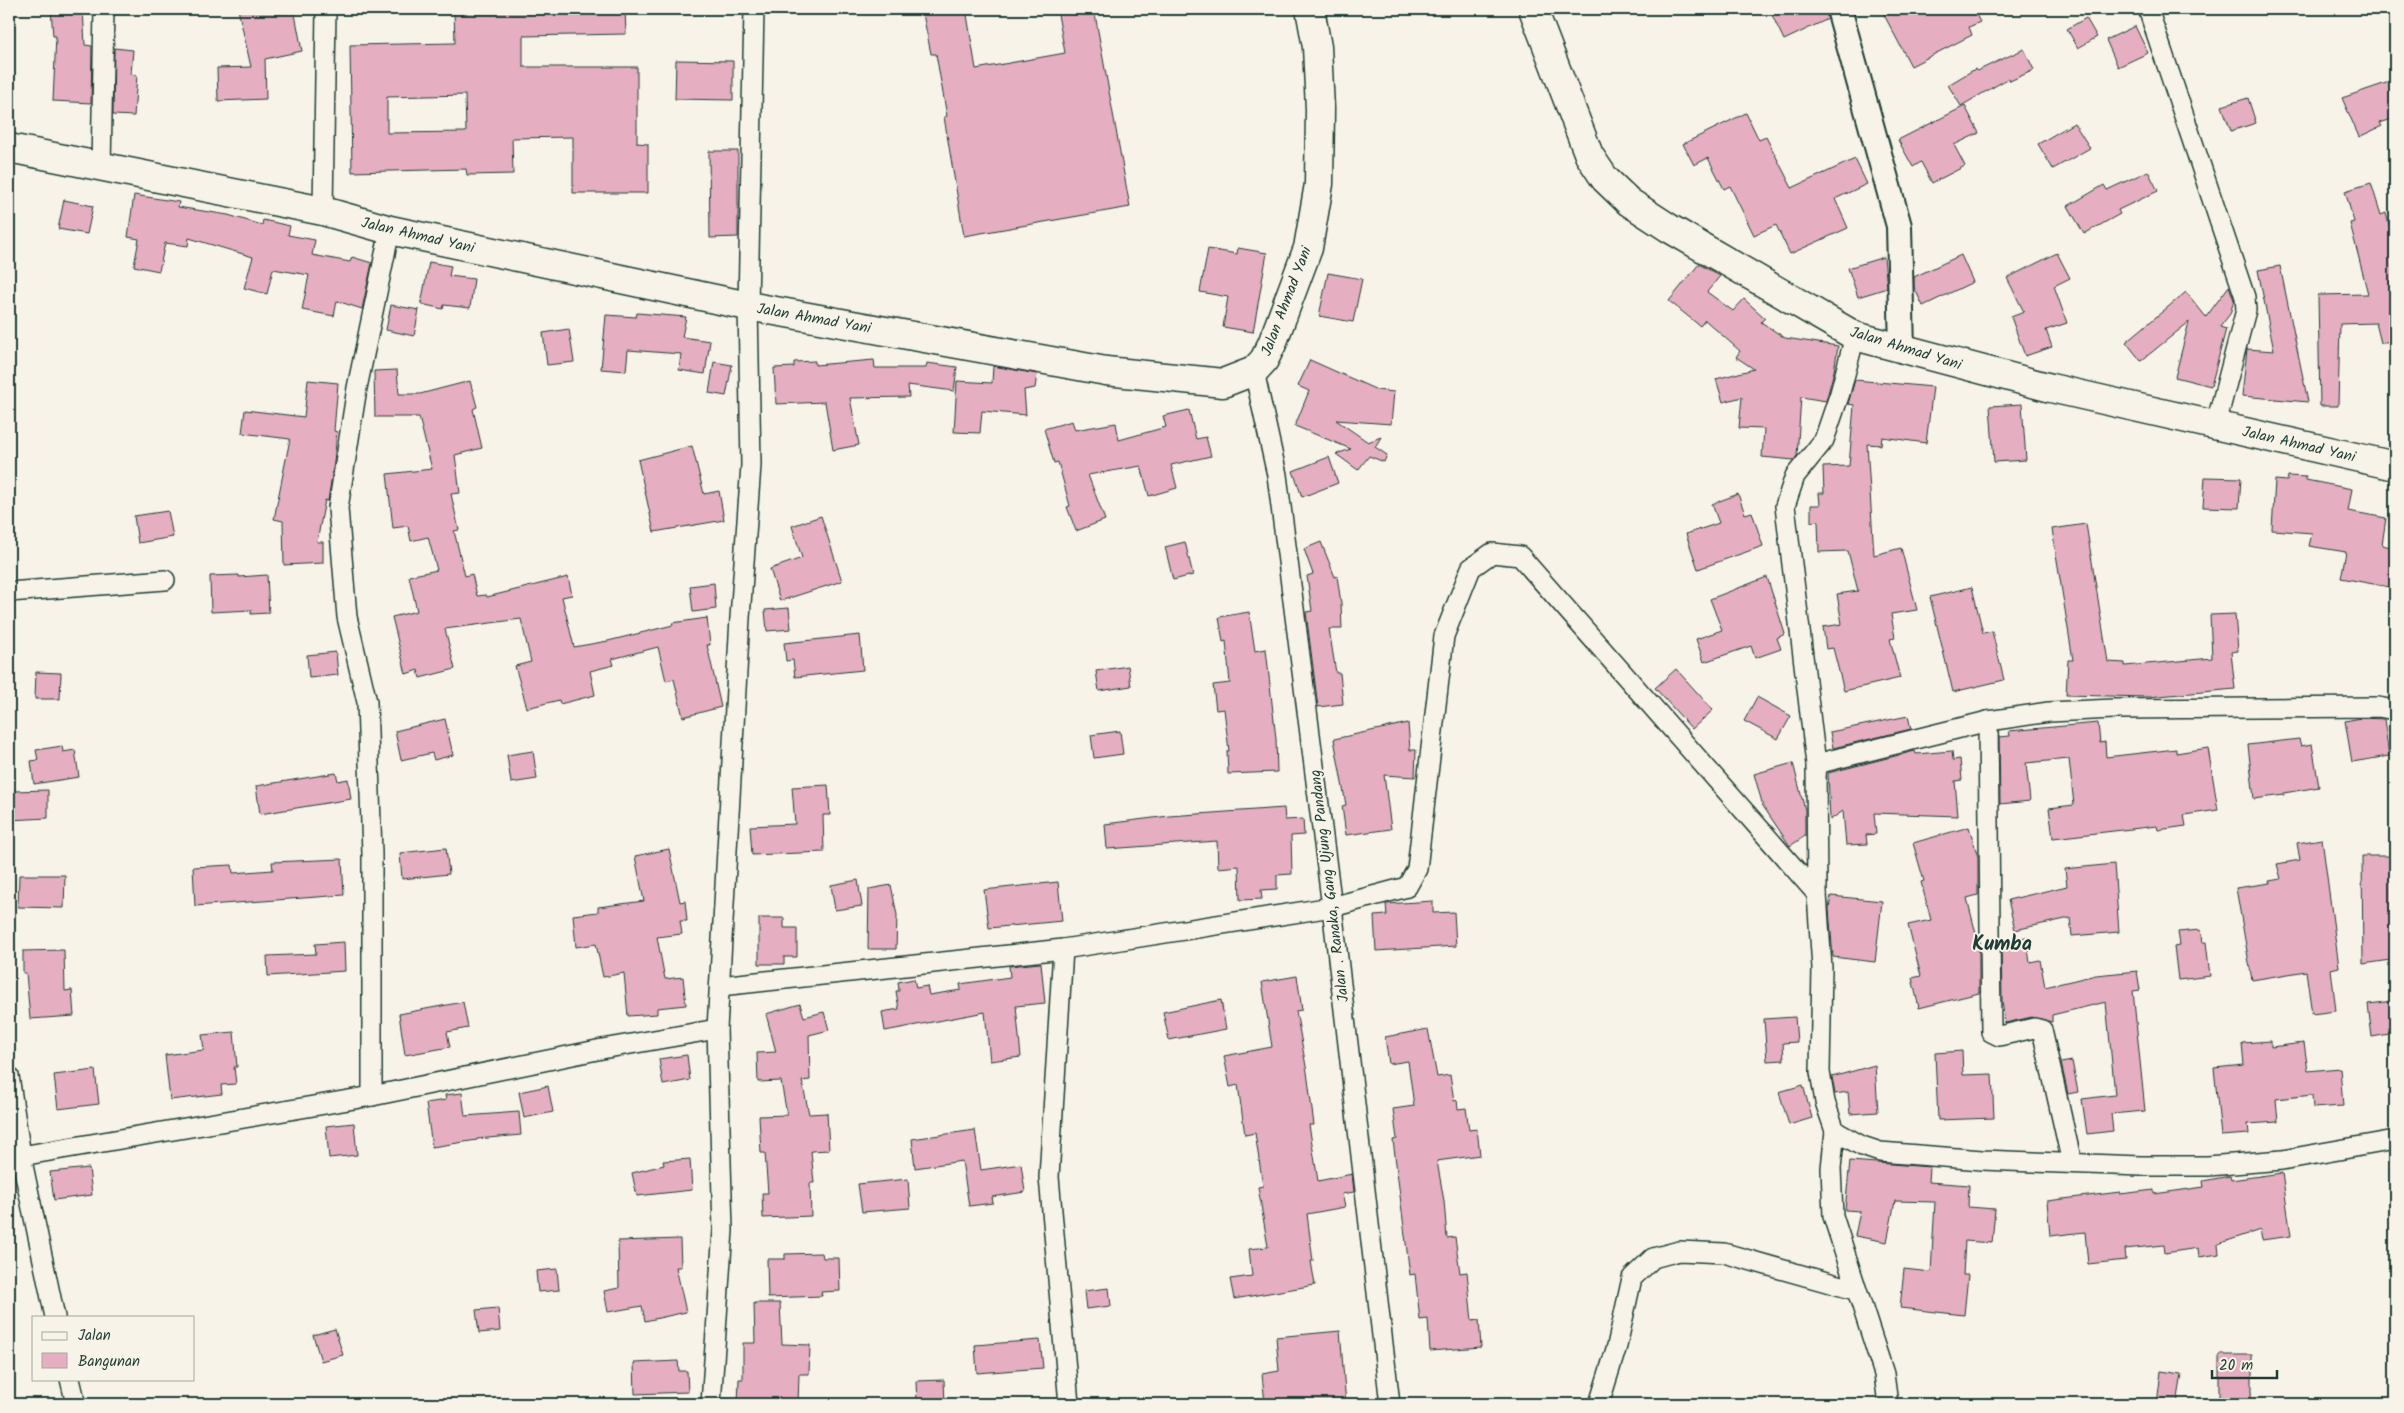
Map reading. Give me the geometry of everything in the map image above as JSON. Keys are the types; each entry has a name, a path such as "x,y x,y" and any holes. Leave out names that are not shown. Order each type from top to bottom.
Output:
{"highway":[{"name":"Jalan Ahmad Yani","path":"9,148 323,211 390,230 748,306 1106,371 1223,383 1254,371 1264,360 1272,344 1308,248 1319,184 1320,109 1317,47 1310,9"},
{"name":"Jalan Ahmad Yani","path":"1533,9 1589,155 1605,179 1630,202 1669,228 1855,336 2051,388 2395,466"}],"street":[{"path":"101,167 104,9"},
{"path":"323,211 326,9"},
{"path":"711,1404 723,1230 717,1030 740,618 751,466 748,306 754,9"},
{"path":"1839,9 1899,226 1902,350"},
{"path":"2148,9 2245,297 2246,310 2216,424"},
{"path":"372,1096 372,854 367,702 347,616 338,508 357,388 390,230"},
{"path":"1855,336 1840,393 1824,440 1795,476 1785,506 1816,764 1817,894 1822,968 1820,1072 1825,1102 1835,1131 1831,1168 1833,1216 1855,1290 1884,1374 1888,1404"},
{"name":"Jalan . Ranaka, Gang Ujung Pandang","path":"1254,371 1277,475 1332,907 1390,1404"},
{"path":"720,986 1063,949 1332,907 1407,887 1417,869 1444,636 1471,568 1492,553 1520,556 1817,894"},
{"path":"9,592 165,580"},
{"path":"1816,764 1871,752 1988,721 2049,712 2114,708 2378,707 2395,710"},
{"path":"1988,721 1992,1032 1999,1036 2034,1028 2042,1030 2072,1163"},
{"path":"1063,949 1049,1177 1069,1404"},
{"path":"15,1156 372,1096 602,1049 717,1030"},
{"path":"9,1076 15,1156 55,1316"},
{"path":"1835,1131 1862,1146 1880,1152 1982,1160 2141,1166 2208,1166 2282,1160 2395,1140"},
{"path":"1599,1404 1617,1346 1632,1278 1653,1258 1679,1252 1724,1253 1855,1290"},
{"path":"70,1380 76,1404"}],"building":[{"path":"51,9 83,9 85,45 92,46 91,103 53,101 56,36 53,36"},
{"path":"238,9 294,9 302,51 265,59 266,99 218,101 217,68 251,67"},
{"path":"454,9 625,9 626,34 523,36 523,67 637,67 637,143 648,144 648,193 573,193 573,137 512,138 513,174 467,175 466,169 352,172 350,45 455,43","holes":["465,95 466,132 387,133 387,97"]},
{"path":"922,9 966,9 976,69 1065,53 1057,9 1094,9 1130,207 964,236 944,117 947,116 936,54 931,54"},
{"path":"1784,9 1826,9 1828,19 1784,40 1772,15"},
{"path":"1881,9 1973,9 1980,22 1969,27 1972,35 1911,66"},
{"path":"2086,18 2097,37 2078,48 2067,29"},
{"path":"2135,26 2148,53 2118,67 2106,40"},
{"path":"114,48 133,50 131,74 137,75 134,116 113,115"},
{"path":"2024,49 2034,70 2010,81 2009,78 1961,106 1948,85 1975,69 1977,71"},
{"path":"676,60 733,61 733,100 675,99"},
{"path":"2395,80 2395,118 2380,123 2382,126 2359,137 2342,98"},
{"path":"2248,98 2256,123 2231,131 2222,106"},
{"path":"1965,106 1979,133 1954,145 1965,166 1932,183 1921,162 1913,167 1898,140"},
{"path":"1746,113 1759,140 1766,137 1792,188 1855,159 1867,184 1835,199 1848,228 1790,254 1776,225 1754,235 1730,186 1724,189 1708,158 1694,165 1683,144"},
{"path":"2074,123 2090,148 2053,169 2038,144"},
{"path":"709,151 738,151 738,237 710,238"},
{"path":"2148,171 2158,191 2118,210 2120,214 2084,234 2068,206 2104,185 2107,190"},
{"path":"2371,183 2381,215 2386,213 2395,249 2395,340 2381,343 2376,323 2340,324 2338,406 2320,406 2318,295 2368,294 2350,223 2354,222 2345,191"},
{"path":"134,195 179,202 178,207 228,215 262,225 263,220 290,226 288,235 315,240 312,255 350,262 352,257 372,263 362,309 337,301 334,316 302,310 309,275 273,269 267,294 244,288 253,257 189,238 188,246 165,243 159,271 134,266 139,239 128,237"},
{"path":"64,200 93,206 87,234 58,229"},
{"path":"1238,248 1267,253 1253,332 1223,327 1228,297 1200,292 1208,249 1237,254"},
{"path":"2057,253 2070,278 2054,286 2067,323 2046,330 2052,347 2025,356 2011,317 2024,312 2007,278"},
{"path":"1961,255 1973,282 1923,306 1914,287 1914,277"},
{"path":"1884,257 1887,288 1858,297 1848,268"},
{"path":"429,262 451,266 449,276 474,279 470,308 444,305 443,309 421,304"},
{"path":"1699,264 1720,276 1707,292 1733,311 1744,299 1765,318 1761,322 1785,338 1838,346 1826,401 1801,397 1797,456 1794,460 1762,457 1764,429 1739,428 1742,397 1723,402 1716,379 1754,369 1736,357 1740,351 1705,320 1700,326 1669,301"},
{"path":"2280,266 2308,402 2242,396 2247,349 2274,351 2258,270"},
{"path":"1328,273 1362,279 1353,322 1319,316"},
{"path":"2229,286 2234,300 2230,314 2220,327 2226,329 2211,386 2175,377 2189,322 2141,361 2126,342 2186,292 2206,317"},
{"path":"391,305 419,310 414,336 386,330"},
{"path":"637,313 686,317 682,337 710,341 705,374 679,370 681,354 628,350 626,371 601,369 606,315 636,317"},
{"path":"569,329 574,362 547,365 543,333"},
{"path":"874,360 875,368 926,368 927,363 957,367 954,391 908,385 909,397 850,398 859,445 833,450 825,402 776,404 774,368 794,367 794,362 815,361 815,365"},
{"path":"1310,360 1377,390 1394,392 1391,424 1336,420 1368,442 1381,437 1375,447 1387,455 1384,462 1369,456 1358,470 1336,454 1351,449 1295,426 1309,391 1298,386"},
{"path":"714,362 732,365 726,396 709,393"},
{"path":"993,366 1037,374 1035,388 1024,390 1026,415 982,411 980,433 954,432 957,381 992,383"},
{"path":"397,370 399,394 420,394 470,381 477,407 473,409 482,448 455,455 460,493 451,494 459,530 454,531 465,576 472,574 477,596 486,595 487,597 568,577 572,595 562,597 574,647 608,641 673,625 672,623 707,618 710,645 707,645 721,707 683,717 674,679 666,681 658,647 612,659 614,665 590,671 595,695 560,704 559,700 527,708 515,666 531,662 521,619 445,629 455,669 420,678 418,670 406,674 392,617 417,611 409,576 437,570 428,537 411,541 408,526 393,528 387,474 432,469 419,417 375,417 374,371"},
{"path":"308,380 338,383 334,431 337,432 334,462 328,501 325,500 317,542 323,542 323,563 284,565 283,521 274,519 290,439 242,433 245,410 304,417"},
{"path":"1855,380 1933,387 1926,443 1882,437 1881,445 1867,444 1874,555 1901,548 1917,610 1891,614 1895,638 1890,639 1900,678 1844,691 1833,648 1826,649 1823,627 1842,624 1837,594 1858,591 1848,551 1819,552 1818,521 1811,522 1811,505 1820,505 1819,493 1824,493 1823,467 1849,466 1854,405 1848,404"},
{"path":"2022,404 2026,460 1994,462 1990,406"},
{"path":"1189,410 1196,439 1206,437 1211,456 1171,465 1177,488 1149,496 1141,466 1088,475 1105,520 1076,531 1067,507 1070,506 1058,462 1054,463 1044,429 1072,421 1075,430 1116,423 1119,440 1166,427 1163,416"},
{"path":"692,446 704,494 719,491 724,520 654,532 638,460"},
{"path":"1329,457 1338,483 1302,497 1293,471"},
{"path":"2288,476 2306,477 2306,480 2352,489 2348,511 2386,518 2382,545 2395,548 2395,588 2341,578 2346,552 2309,546 2312,533 2272,530 2275,480 2287,481"},
{"path":"2205,477 2241,478 2239,508 2203,507"},
{"path":"1738,494 1745,514 1752,512 1763,546 1698,569 1686,534 1719,523 1712,504"},
{"path":"168,511 173,537 138,543 134,516"},
{"path":"821,516 842,581 780,601 770,569 802,558 792,526"},
{"path":"2086,524 2108,662 2125,663 2125,666 2212,658 2210,615 2235,614 2238,651 2231,652 2235,689 2148,697 2066,695 2068,660 2073,660 2052,529"},
{"path":"1185,542 1193,575 1173,580 1165,547"},
{"path":"1321,542 1335,577 1337,576 1341,603 1342,629 1329,629 1336,673 1340,673 1343,704 1318,707 1306,612 1312,611 1307,576 1313,574 1304,549"},
{"path":"239,575 239,577 267,575 269,613 251,614 251,610 211,612 210,576"},
{"path":"1767,577 1785,634 1777,638 1781,649 1755,658 1751,646 1704,662 1696,639 1722,630 1710,599"},
{"path":"714,583 716,609 693,612 690,586"},
{"path":"1972,587 1983,633 1992,631 2004,680 1953,692 1930,597"},
{"path":"789,608 791,629 767,631 765,610"},
{"path":"1249,612 1255,651 1266,649 1276,739 1277,772 1228,774 1227,751 1229,751 1224,709 1216,710 1213,685 1230,683 1226,641 1223,642 1219,617"},
{"path":"860,635 863,670 795,677 793,660 786,661 784,643"},
{"path":"336,652 338,675 309,678 307,655"},
{"path":"1128,666 1131,686 1099,691 1096,671"},
{"path":"1676,669 1713,710 1692,729 1655,688"},
{"path":"36,672 61,673 60,699 35,699"},
{"path":"1757,697 1791,716 1778,739 1744,721"},
{"path":"1908,716 1911,729 1833,748 1830,732"},
{"path":"2361,718 2384,719 2389,756 2352,762 2345,721"},
{"path":"445,719 453,755 434,760 432,753 401,760 395,731"},
{"path":"1408,723 1410,750 1416,750 1415,777 1384,775 1391,829 1346,835 1342,806 1346,805 1334,739"},
{"path":"2098,723 2100,743 2105,742 2106,757 2176,749 2176,753 2208,748 2218,810 2184,815 2186,826 2158,830 2157,826 2053,838 2049,808 2074,805 2069,759 2026,763 2030,801 2000,804 1999,737 2010,736 2009,731"},
{"path":"1120,731 1123,754 1094,758 1091,735"},
{"path":"2299,739 2301,746 2312,744 2319,787 2284,793 2284,795 2254,799 2248,745"},
{"path":"62,746 63,752 75,750 79,777 34,784 31,761 38,760 36,750"},
{"path":"533,751 537,779 511,783 507,755"},
{"path":"1915,751 1916,754 1952,751 1953,760 1960,759 1962,780 1955,781 1958,816 1874,813 1876,834 1866,835 1867,844 1846,845 1843,811 1830,820 1828,773"},
{"path":"1793,763 1805,810 1805,836 1790,846 1763,806 1754,774"},
{"path":"336,773 338,781 348,779 351,799 260,814 256,786"},
{"path":"828,785 830,815 823,815 824,852 752,855 750,826 795,824 792,787"},
{"path":"48,790 48,818 9,820 9,801 14,800 14,791"},
{"path":"1284,808 1285,820 1303,819 1304,835 1291,836 1292,874 1277,875 1277,889 1261,890 1262,899 1240,900 1239,866 1218,868 1217,841 1107,849 1105,824 1169,816"},
{"path":"1969,827 1978,857 1978,895 1967,898 1979,946 1979,993 1919,1008 1912,978 1921,976 1908,925 1931,920 1921,882 1924,881 1913,843"},
{"path":"2322,839 2339,967 2331,969 2336,1011 2312,1014 2306,971 2252,980 2236,888 2270,883 2269,881 2281,879 2277,864 2300,860 2297,843"},
{"path":"446,848 449,874 402,879 400,853"},
{"path":"669,849 680,902 685,901 687,921 680,921 682,934 657,937 665,979 683,977 686,1005 657,1008 657,1014 628,1016 624,973 603,977 596,944 576,947 573,915 598,912 598,907 644,901 635,856"},
{"path":"2362,856 2395,856 2395,956 2390,956 2391,960 2363,964"},
{"path":"342,859 344,895 195,906 193,867 232,865 233,873 273,870 272,862"},
{"path":"2114,864 2119,932 2072,936 2070,918 2015,930 2008,900 2067,886 2065,869"},
{"path":"19,875 65,875 64,908 18,907"},
{"path":"858,880 862,906 835,910 831,885"},
{"path":"1058,882 1062,921 989,928 984,890"},
{"path":"891,885 897,915 896,949 868,949 869,889"},
{"path":"1831,896 1882,901 1875,962 1833,957 1829,909"},
{"path":"1433,901 1433,913 1454,912 1456,946 1376,951 1374,916 1387,915 1386,904"},
{"path":"759,918 784,918 784,928 797,928 797,957 784,957 784,964 759,964"},
{"path":"2200,930 2202,942 2206,942 2210,976 2178,980 2174,946 2180,945 2178,932"},
{"path":"2026,937 2030,962 2040,960 2045,987 2096,975 2137,971 2140,990 2133,991 2145,1111 2111,1114 2113,1131 2087,1134 2082,1099 2115,1095 2106,1002 2052,1015 2052,1022 2032,1017 2005,1023 2002,1001 2001,942"},
{"path":"344,942 345,971 268,976 267,956 316,954 315,944"},
{"path":"64,950 65,991 72,990 74,1016 30,1019 26,973 23,973 23,951"},
{"path":"1041,963 1045,1003 1016,1006 1021,1057 990,1061 985,1012 885,1031 882,1012 899,1009 896,991 899,991 898,982 914,979 916,988 927,986 929,995 961,990 960,984 1010,977 1009,966"},
{"path":"1297,976 1302,1010 1296,1011 1314,1125 1309,1125 1318,1181 1352,1174 1354,1192 1342,1194 1345,1207 1307,1214 1315,1285 1234,1299 1230,1279 1252,1276 1249,1249 1268,1247 1258,1187 1263,1186 1255,1133 1245,1135 1238,1085 1230,1087 1224,1056 1272,1047 1262,982"},
{"path":"1221,1000 1226,1029 1169,1040 1163,1012"},
{"path":"2395,1001 2395,1033 2372,1037 2368,1004"},
{"path":"463,1002 468,1028 447,1032 450,1047 405,1055 399,1014"},
{"path":"800,1004 804,1017 824,1012 829,1030 809,1035 810,1080 802,1081 809,1114 827,1113 829,1150 811,1151 814,1183 810,1183 811,1216 763,1218 762,1193 768,1193 765,1153 761,1153 759,1116 787,1115 781,1081 758,1082 757,1053 776,1052 766,1014"},
{"path":"1795,1017 1797,1042 1783,1043 1784,1060 1767,1061 1764,1019"},
{"path":"1428,1029 1437,1077 1450,1075 1454,1101 1457,1100 1458,1109 1466,1108 1469,1130 1477,1129 1480,1155 1437,1161 1444,1201 1447,1238 1455,1237 1460,1273 1467,1272 1472,1321 1479,1320 1481,1347 1430,1351 1428,1319 1420,1320 1415,1274 1410,1275 1393,1140 1397,1139 1393,1109 1414,1106 1408,1061 1389,1064 1385,1037"},
{"path":"234,1032 237,1067 234,1067 236,1084 221,1085 222,1094 170,1100 165,1055 204,1050 202,1035"},
{"path":"2271,1041 2271,1047 2304,1043 2308,1071 2340,1068 2343,1106 2313,1108 2312,1095 2276,1099 2278,1122 2248,1124 2249,1134 2221,1136 2214,1068 2244,1065 2242,1043"},
{"path":"1962,1051 1963,1075 1992,1074 1994,1118 1938,1120 1935,1053"},
{"path":"687,1055 690,1080 663,1085 659,1059"},
{"path":"2072,1061 2078,1092 2068,1094 2061,1063"},
{"path":"1875,1065 1878,1112 1850,1114 1848,1092 1835,1094 1832,1077"},
{"path":"95,1070 99,1104 58,1109 54,1075"},
{"path":"1803,1085 1812,1118 1789,1125 1779,1092"},
{"path":"548,1086 553,1112 524,1118 519,1092"},
{"path":"462,1093 465,1116 519,1112 521,1135 477,1139 432,1147 426,1103 446,1100 445,1095"},
{"path":"354,1123 357,1155 329,1158 326,1126"},
{"path":"975,1130 981,1170 1021,1164 1025,1192 992,1197 993,1203 969,1206 962,1161 915,1168 912,1139"},
{"path":"690,1159 692,1190 637,1196 632,1173 664,1165 663,1161"},
{"path":"1850,1161 1930,1167 1929,1182 1969,1185 1968,1207 1995,1209 1992,1243 1965,1241 1963,1275 1968,1275 1964,1315 1900,1308 1904,1269 1931,1272 1935,1202 1895,1201 1887,1242 1855,1236 1860,1211 1845,1210"},
{"path":"89,1168 92,1195 54,1200 50,1172"},
{"path":"2282,1173 2291,1236 2262,1240 2260,1230 2218,1244 2219,1254 2199,1257 2198,1248 2165,1253 2164,1245 2125,1249 2126,1260 2088,1264 2085,1232 2050,1236 2047,1201 2120,1192 2120,1194 2154,1190 2154,1194 2204,1187 2203,1181 2230,1176 2231,1180"},
{"path":"908,1179 910,1208 862,1212 858,1184"},
{"path":"680,1239 681,1267 676,1267 686,1312 645,1321 642,1306 608,1312 604,1291 619,1288 618,1241"},
{"path":"822,1253 823,1258 839,1258 840,1291 821,1292 822,1296 768,1298 767,1259 785,1259 785,1254"},
{"path":"557,1269 559,1290 538,1292 536,1271"},
{"path":"1109,1288 1111,1306 1086,1309 1084,1291"},
{"path":"754,1303 780,1303 782,1344 810,1345 809,1374 799,1374 798,1404 738,1404 739,1379 743,1379 743,1343 755,1343"},
{"path":"498,1308 500,1331 479,1333 476,1310"},
{"path":"335,1329 343,1355 321,1361 313,1335"},
{"path":"1340,1331 1346,1404 1265,1404 1262,1374 1279,1371 1276,1337"},
{"path":"1040,1340 1043,1368 977,1373 975,1345"},
{"path":"2219,1355 2252,1355 2252,1390 2249,1404 2219,1404"},
{"path":"678,1361 679,1371 687,1371 688,1392 635,1394 634,1363"},
{"path":"2161,1371 2182,1374 2177,1404 2157,1404"},
{"path":"944,1380 945,1404 917,1404 916,1381"}],"district":[{"name":"Kumba","path":"2002,943"}]}
